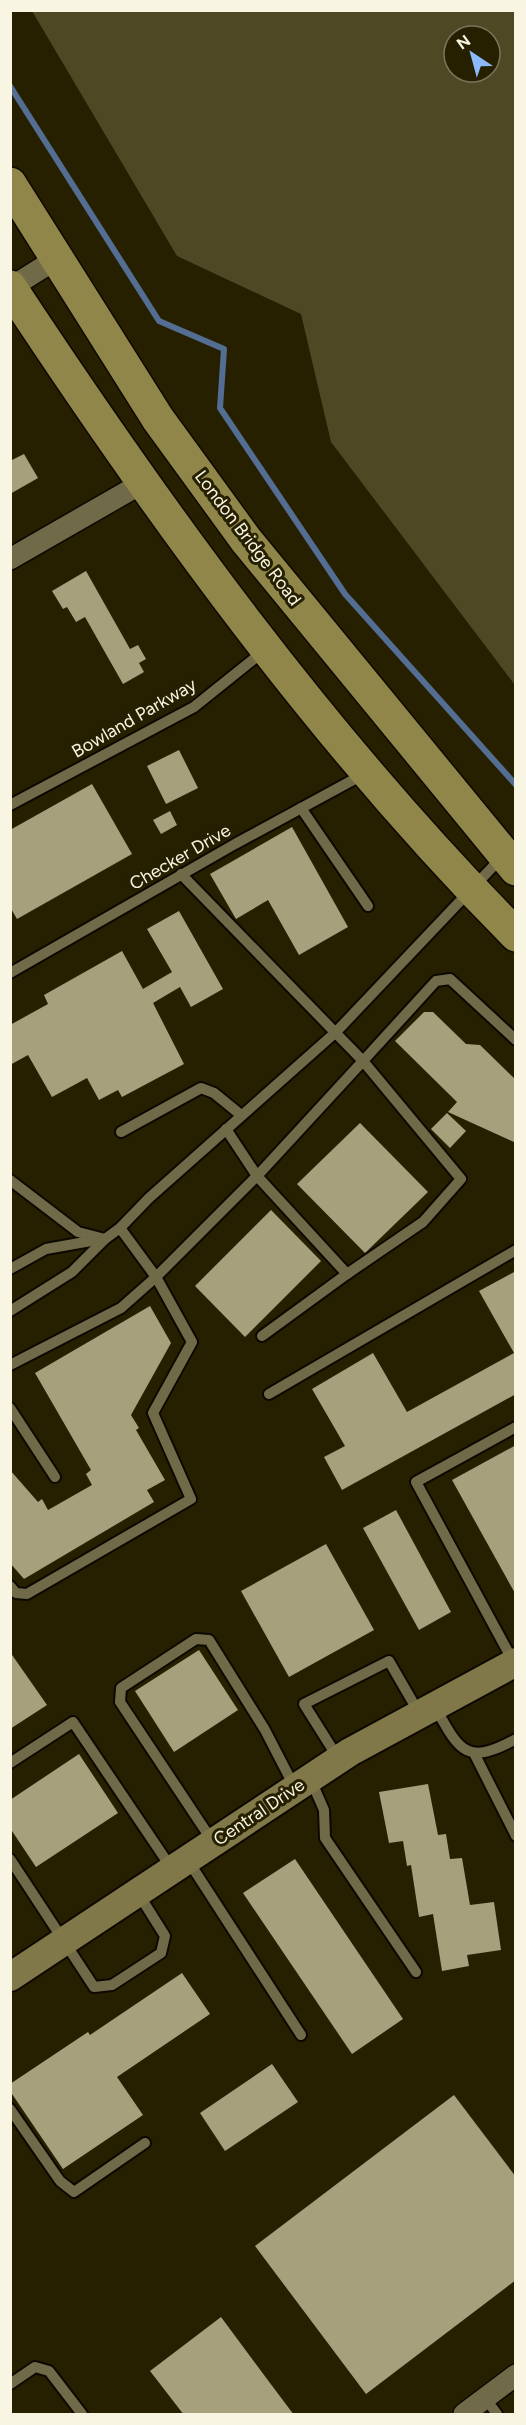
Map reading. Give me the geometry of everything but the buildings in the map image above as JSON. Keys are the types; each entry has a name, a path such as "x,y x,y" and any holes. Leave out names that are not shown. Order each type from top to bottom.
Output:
{"main road":[{"name":"London Bridge Road","path":"10,184 159,419 246,540 509,862"},
{"path":"11,288 192,550 267,648 367,772 472,890 516,935"}],"street":[{"path":"11,288 56,259"},
{"path":"10,558 144,482"},
{"name":"Central Drive","path":"10,1977 339,1759 514,1662"},
{"path":"464,2415 491,2406 516,2375"}],"lane":[{"name":"Bowland Parkway","path":"10,805 195,707 267,648"},
{"name":"Checker Drive","path":"10,973 181,874 367,772"},
{"path":"301,808 368,906"},
{"path":"10,1311 72,1272 149,1198 336,1032 472,890 509,862"},
{"path":"181,874 363,1061 461,1179 423,1222 262,1336"},
{"path":"10,1365 121,1308 257,1176 436,981 450,979 516,1040"},
{"path":"122,1132 201,1088 214,1093 241,1115"},
{"path":"226,1129 257,1176 347,1274"},
{"path":"10,1180 78,1232 105,1239"},
{"path":"10,1586 16,1593 27,1594 191,1499 153,1413 192,1342 156,1276 120,1228"},
{"path":"10,1269 46,1249 105,1239"},
{"path":"269,1394 516,1250"},
{"path":"10,1408 55,1477"},
{"path":"514,1662 416,1482 516,1427"},
{"path":"213,1842 120,1702 121,1688 196,1639 209,1640 265,1730 324,1810 325,1838 416,1972"},
{"path":"339,1759 304,1704 389,1662 455,1743 474,1753 494,1751 516,1739"},
{"path":"10,1763 73,1722 301,2035"},
{"path":"474,1753 516,1836"},
{"path":"10,1858 94,1987 112,1985 161,1953 165,1936 137,1892"},
{"path":"10,2109 60,2181 74,2192 146,2143"},
{"path":"10,2384 35,2367 49,2372 82,2415"}],"shaded area":[{"path":"32,11 515,11 515,685 331,442 301,314 177,256"}],"waterway":[{"path":"10,86 159,321 224,349 220,408 345,594 516,785"}]}
